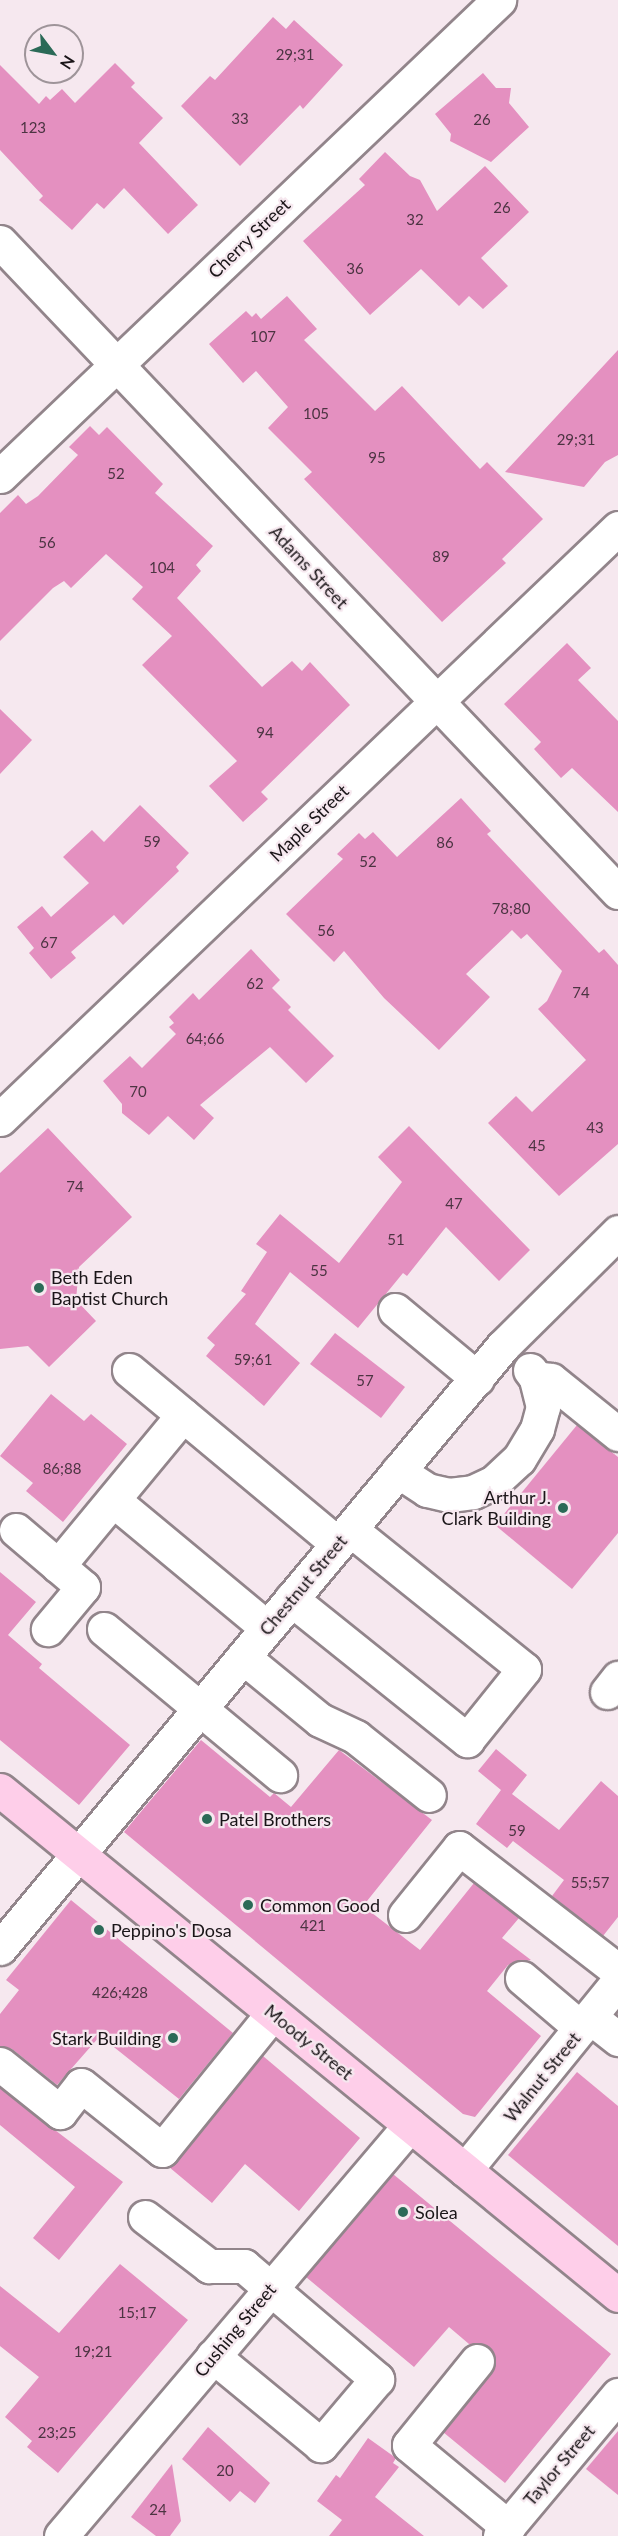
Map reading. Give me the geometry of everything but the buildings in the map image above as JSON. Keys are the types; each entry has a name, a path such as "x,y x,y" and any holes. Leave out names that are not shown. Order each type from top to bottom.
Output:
{"main road":[{"name":"Moody Street","path":"0,1790 618,2295"}],"street":[{"name":"Cherry Street","path":"0,476 499,0"},
{"name":"Adams Street","path":"0,242 618,892"},
{"name":"Maple Street","path":"0,1119 618,528"},
{"name":"Chestnut Street","path":"0,1948 503,1347 618,1232"},
{"path":"395,1310 477,1378"},
{"path":"503,1347 537,1378 551,1380 618,1434"},
{"path":"129,1370 183,1415 524,1669 467,1740 291,1599"},
{"path":"398,1472 427,1490 449,1495 473,1492 494,1482 519,1459 537,1429 543,1407 537,1378"},
{"path":"58,1566 183,1415"},
{"path":"113,1500 267,1628"},
{"path":"16,1530 83,1587 48,1629"},
{"path":"104,1629 279,1774"},
{"path":"243,1657 320,1720 356,1737 429,1795"},
{"path":"405,1915 459,1848 618,1971"},
{"path":"522,1978 586,2022 618,2039"},
{"name":"Walnut Street","path":"465,2170 618,1983"},
{"path":"0,2064 60,2112 81,2085 162,2150 273,2013"},
{"name":"Cushing Street","path":"61,2536 410,2125"},
{"path":"145,2217 209,2266 244,2266 377,2379 321,2445 213,2356"},
{"path":"477,2361 409,2445 504,2531"},
{"name":"Taylor Street","path":"504,2531 618,2395"}],"place":[{"name":"Beth Eden Baptist Church","path":"39,1288"},
{"name":"Arthur J. Clark Building","path":"563,1508"},
{"name":"Patel Brothers","path":"207,1819"},
{"name":"Common Good","path":"248,1905"},
{"name":"Peppino's Dosa","path":"99,1930"},
{"name":"Stark Building","path":"173,2038"},
{"name":"Solea","path":"403,2212"}]}
